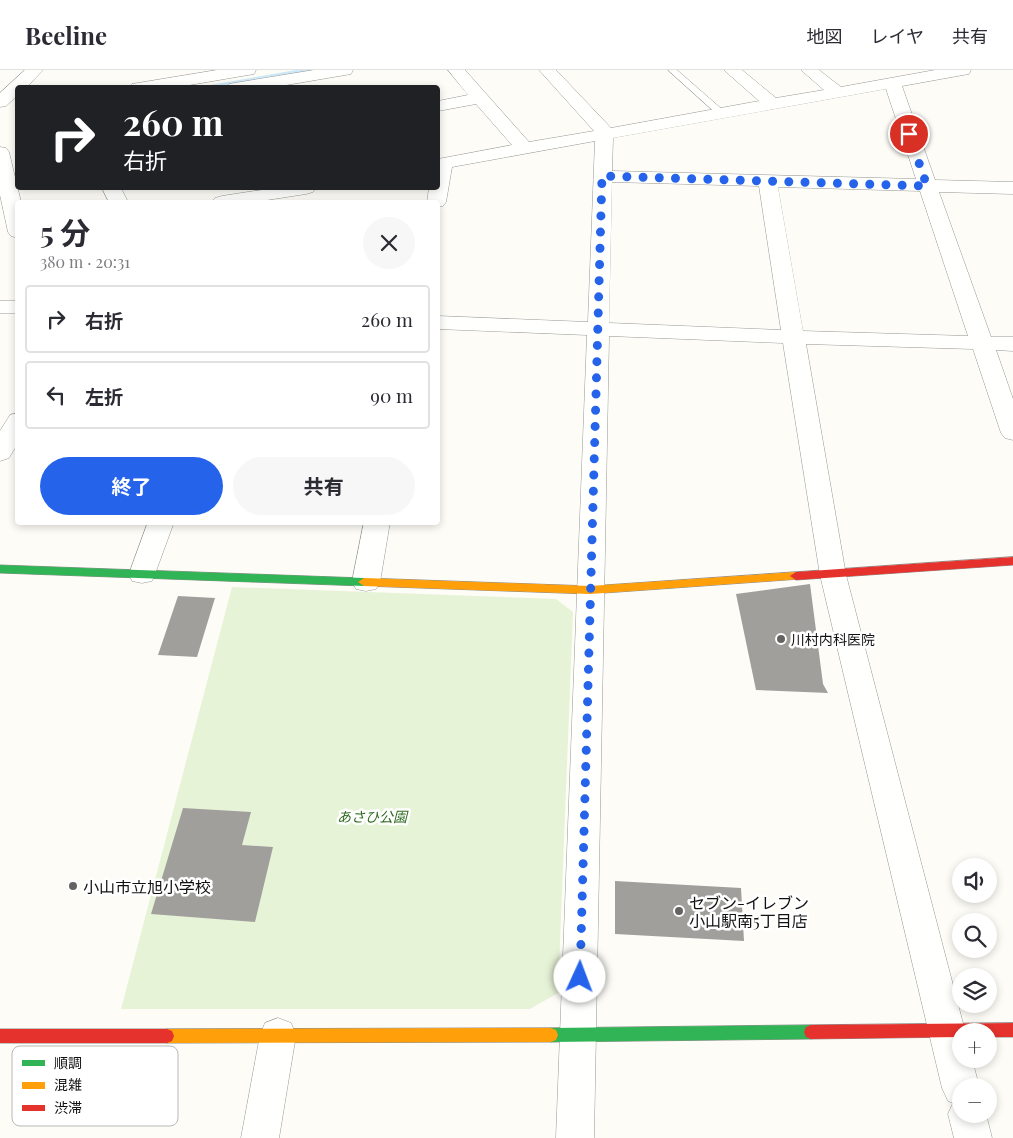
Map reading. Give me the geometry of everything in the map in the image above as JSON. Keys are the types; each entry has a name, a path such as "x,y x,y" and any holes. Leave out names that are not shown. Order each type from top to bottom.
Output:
{"street":[{"path":"156,85 248,70"},
{"path":"253,85 345,70"},
{"path":"456,70 524,148"},
{"path":"547,70 605,134 602,176 575,1138"},
{"path":"732,70 772,104"},
{"path":"809,70 837,92"},
{"path":"440,163 837,92 874,81 963,70"},
{"path":"0,77 30,75"},
{"path":"19,85 30,75"},
{"path":"874,81 927,186 1013,433"},
{"path":"0,102 15,88"},
{"path":"440,106 479,98"},
{"path":"0,109 15,106"},
{"path":"0,152 15,219"},
{"path":"602,176 1013,188"},
{"path":"767,180 792,337 834,575 959,1078"},
{"path":"246,200 282,197 301,190"},
{"path":"0,242 15,240"},
{"path":"0,307 15,308"},
{"path":"440,322 1013,344"},
{"path":"0,453 15,426"},
{"path":"142,574 160,525"},
{"path":"366,582 376,525"},
{"path":"0,569 590,590 834,575 1013,561"},
{"path":"0,1036 578,1035 1013,1030"},
{"path":"260,1138 278,1035"},
{"path":"969,1123 973,1138"}],"lane":[{"path":"672,70 721,113"}],"green space":[{"name":"あさひ公園","path":"232,587 556,599 573,612 558,993 530,1009 121,1009"}],"building":[{"name":"川村内科医院","path":"810,584 823,684 828,693 756,690 736,594"},
{"path":"178,596 215,598 197,657 158,655"},
{"path":"183,808 251,812 242,845 273,847 255,922 151,914"},
{"name":"セブン-イレブン 小山駅南5丁目店","path":"615,881 741,888 744,941 615,934"}],"waterway":[{"path":"214,85 307,70"}],"traffic: fast":[{"path":"0,569 364,582"},
{"path":"551,1035 811,1032"}],"traffic: slow":[{"path":"364,582 590,590 796,576"},
{"path":"167,1036 551,1035"}],"traffic: jam":[{"path":"796,576 1013,561"},
{"path":"811,1032 1013,1030"},
{"path":"0,1036 167,1036"}],"place":[{"name":"川村内科医院","path":"781,639"},
{"name":"小山市立旭小学校","path":"73,886"},
{"name":"セブン-イレブン 小山駅南5丁目店","path":"679,911"}],"route":[{"path":"580,977 602,176 927,186 909,134"}]}
